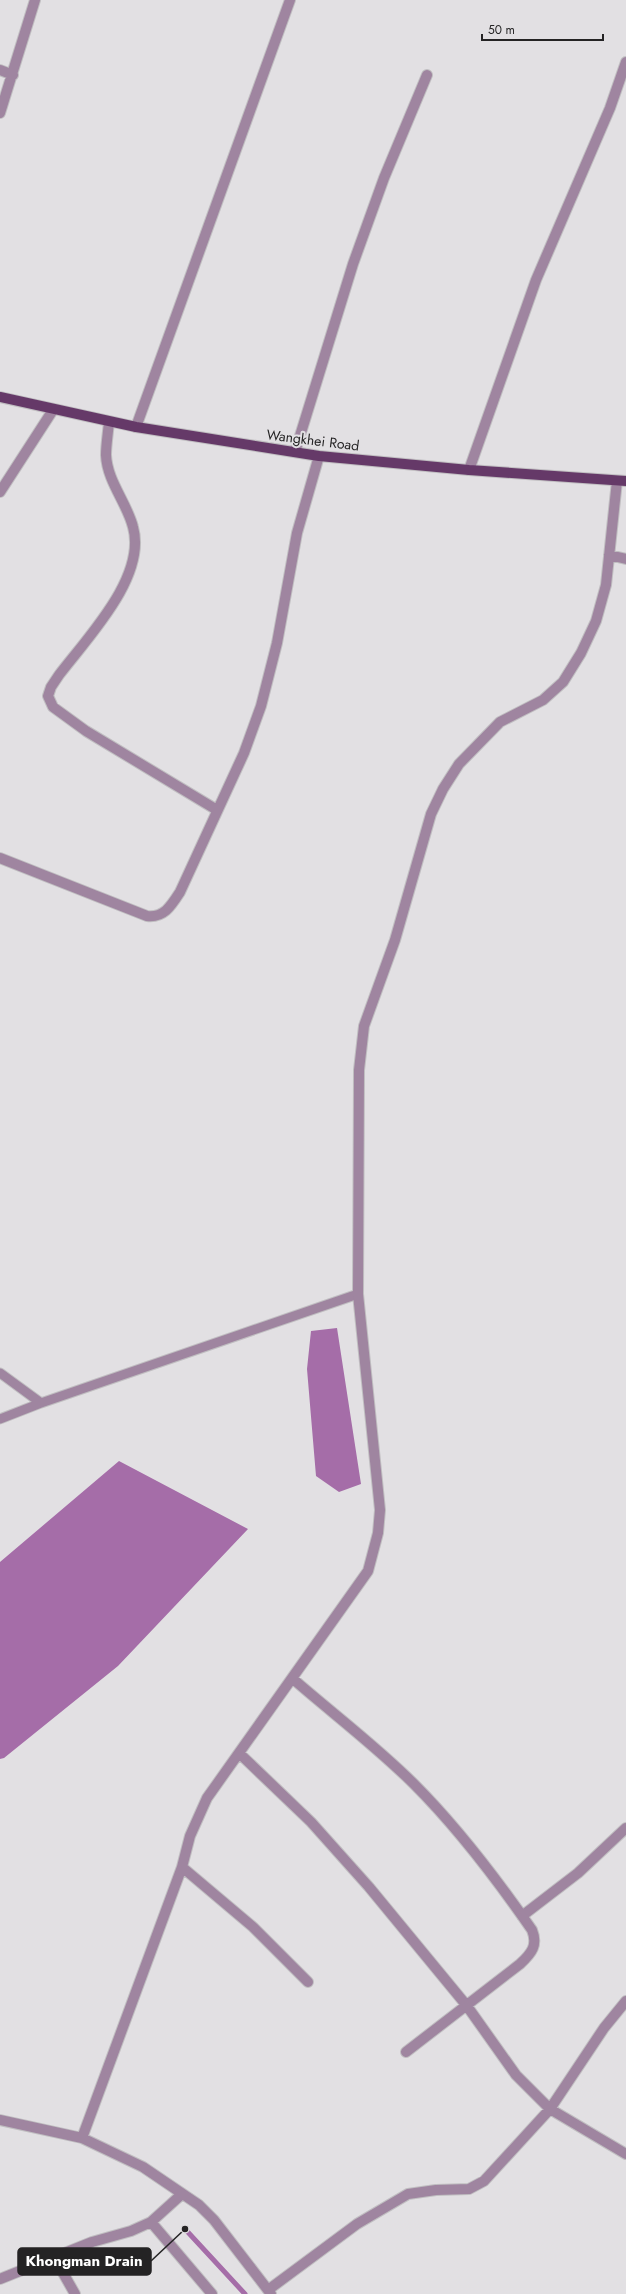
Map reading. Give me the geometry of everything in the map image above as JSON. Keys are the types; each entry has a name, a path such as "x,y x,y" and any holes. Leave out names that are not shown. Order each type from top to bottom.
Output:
{"main road":[{"name":"Wangkhei Road","path":"0,397 53,410 136,427 320,456 469,470 621,481"}],"street":[{"path":"0,113 35,0"},
{"path":"136,427 290,0"},
{"path":"469,470 536,280 610,108 626,62"},
{"path":"0,70 13,75"},
{"path":"295,452 353,264 384,178 427,75"},
{"path":"0,492 53,410"},
{"path":"109,422 106,456 109,470 133,527 135,544 131,566 117,600 59,675 51,687 48,696 53,707 86,731 218,810"},
{"path":"0,858 140,914 156,917 165,912 180,892 244,753 261,706 277,643 297,533 320,456"},
{"path":"82,2138 182,1868 190,1836 207,1798 368,1571 378,1533 380,1510 358,1294 359,1070 364,1026 395,940 431,814 443,789 459,764 478,742 500,722 543,700 563,682 581,653 596,621 606,585 609,554 621,481"},
{"path":"609,554 626,559"},
{"path":"292,1678 412,1782 441,1812 491,1872 532,1930 535,1939 534,1948 520,1964 406,2052"},
{"path":"239,1753 311,1822 369,1887 467,2006 516,2075 550,2109 626,2154"},
{"path":"522,1916 578,1873 615,1840 626,1828"},
{"path":"182,1868 253,1927 308,1982"},
{"path":"0,2120 82,2138 143,2167 182,2194 214,2220 270,2292 357,2224 408,2194 436,2190 462,2190 479,2185 550,2109 604,2028 626,2001"},
{"path":"0,2279 54,2257 151,2222 182,2194"},
{"path":"151,2222 212,2294"},
{"path":"54,2257 75,2294"}],"lane":[{"path":"0,1419 40,1403 358,1294"},
{"path":"0,1373 40,1403"}],"shaded area":[{"path":"337,1328 361,1484 339,1492 316,1476 307,1369 311,1331"},
{"path":"119,1461 248,1529 118,1666 4,1758 0,1759 0,1562"}],"waterway":[{"path":"185,2229 245,2294"}],"place":[{"name":"Khongman Drain","path":"185,2229"}]}
